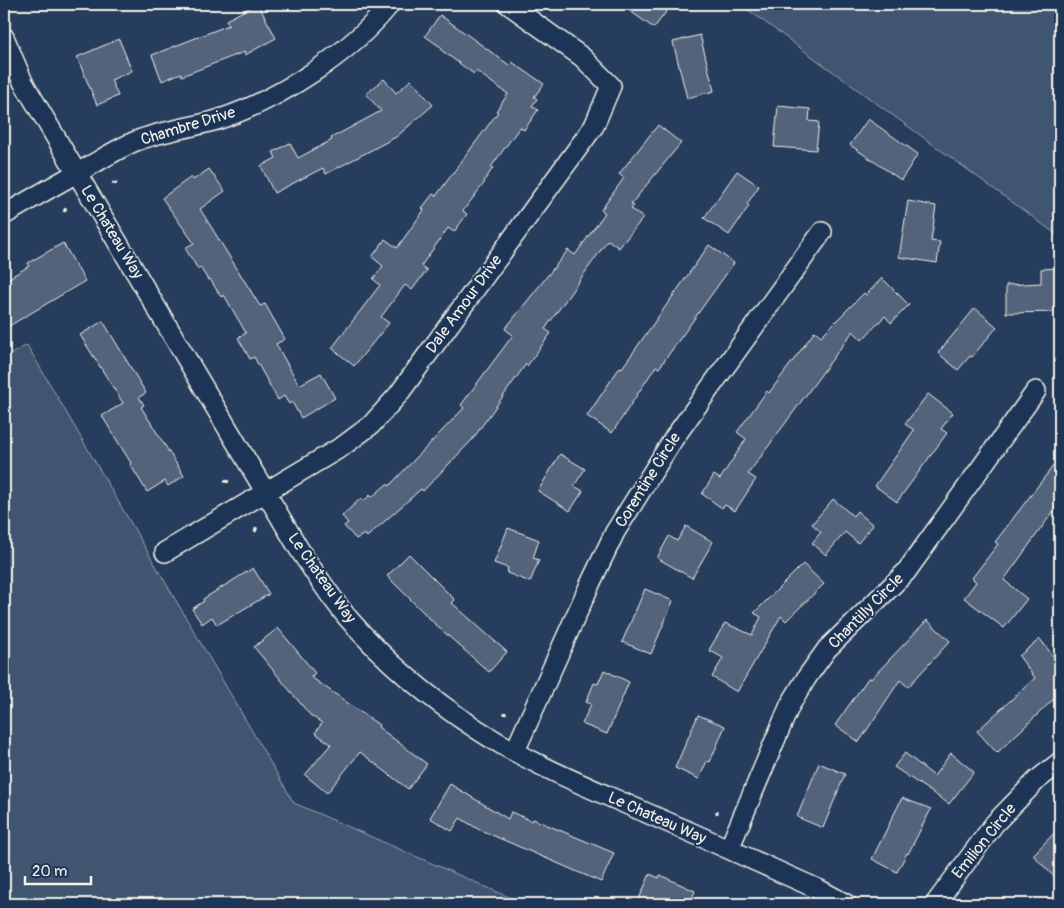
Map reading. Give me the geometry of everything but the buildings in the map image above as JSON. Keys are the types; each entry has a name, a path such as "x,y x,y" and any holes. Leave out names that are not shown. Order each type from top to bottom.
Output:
{"street":[{"name":"Chambre Drive","path":"4,215 135,142 167,130 219,119 271,98 323,67 379,18 390,4"},
{"name":"Dale Amour Drive","path":"164,552 343,446 371,425 392,401 594,126 611,86 582,57 508,4"},
{"name":"Le Chateau Way","path":"4,37 23,82 299,549 347,617 376,648 445,707 478,731 515,752 558,774 820,890 846,904"},
{"name":"Corentine Circle","path":"515,752 591,582 629,508 674,438 822,232"},
{"name":"Chantilly Circle","path":"729,849 790,705 807,676 827,649 906,572 1036,391"},
{"name":"Emilion Circle","path":"935,904 995,823 1037,780 1060,762"}],"path":[{"path":"112,183 118,184"},
{"path":"64,212 66,204"},
{"path":"224,481 230,482"},
{"path":"256,532 257,526"}],"shaded area":[{"path":"740,4 1060,4 1060,237"},
{"path":"27,345 294,803 525,904 4,904 4,358"}]}
